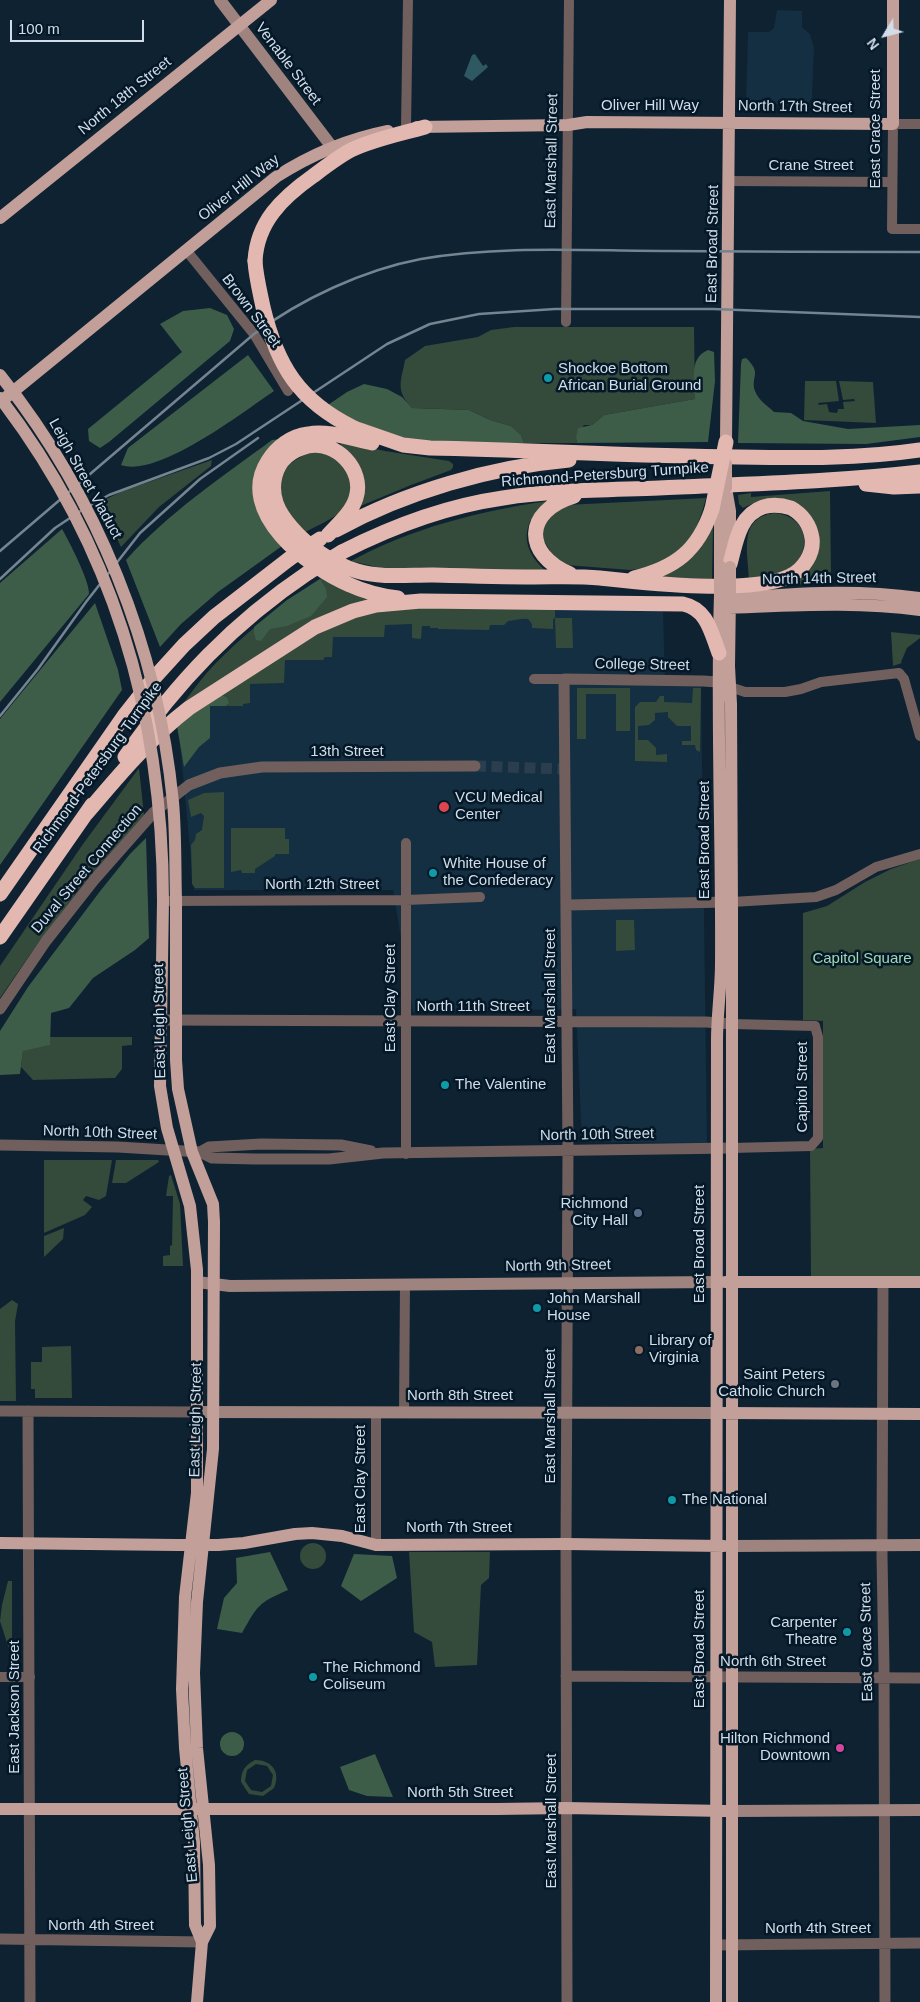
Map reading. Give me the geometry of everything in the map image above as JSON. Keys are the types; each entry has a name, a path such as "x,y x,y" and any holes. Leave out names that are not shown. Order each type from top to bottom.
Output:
{"highway":[{"path":"423,447 384,440 354,428 321,409 295,384 284,367 268,328 255,262 257,242 267,219 280,202 296,188 351,150 384,138 425,127"},
{"path":"719,653 706,619 697,610 682,604 422,601 387,597 350,585 302,556 287,543 267,515 260,489 266,462 274,451 293,438 320,433 382,444 423,447 658,456 820,457 920,450"},
{"path":"622,581 658,572 677,561 697,541 721,510 727,438"},
{"path":"324,537 350,509 356,498 357,476 343,456 335,450 323,446 311,446 289,455 280,463 275,474 274,498 284,519 297,534 312,547 348,568 373,574 389,575 573,576 674,585 729,586 758,584 784,578 795,573 809,557 812,544 810,530 797,512 781,505 756,509 742,524 727,566"},
{"path":"324,537 418,494 506,469 588,458 658,456"},
{"name":"Richmond-Petersburg Turnpike","path":"0,937 144,730 192,670 253,613 309,572 342,552 412,521 463,506 523,495 600,490 832,481 920,472"},
{"path":"832,481 894,487 920,486"},
{"path":"573,576 552,565 544,558 536,541 536,527 544,513 555,504 571,497 600,490"},
{"name":"Richmond-Petersburg Turnpike","path":"0,894 124,716 154,678 184,645 214,617 289,559 324,537"},
{"path":"86,814 132,761 172,720 246,670 315,627 334,618 376,606 422,601"}],"main road":[{"name":"Venable Street","path":"220,0 332,147"},
{"name":"North 18th Street","path":"0,218 271,0"},
{"name":"East Broad Street","path":"724,685 719,653 727,566 721,510 726,488 727,438 730,0"},
{"name":"East Grace Street","path":"893,0 893,124"},
{"name":"Oliver Hill Way","path":"0,402 264,186 290,168 332,147 367,135 406,127 587,122 730,123"},
{"name":"North 17th Street","path":"730,123 893,124"},
{"name":"Leigh Street Viaduct","path":"0,375 50,446 81,500 109,557 132,615 152,684 166,753 174,816 169,901"},
{"name":"Leigh Street Viaduct","path":"0,398 44,461 75,516 101,572 123,631 140,691 152,751 169,901"},
{"name":"North 14th Street","path":"724,601 819,592 862,592 920,598"},
{"name":"East Broad Street","path":"724,601 726,902 732,1024 732,2002"},
{"name":"North 14th Street","path":"724,601 862,604 920,610"},
{"name":"East Leigh Street","path":"169,901 160,1020 159,1065 161,1095 164,1116 187,1191 192,1219 197,1282 197,1493 186,1597 182,1689 184,1748 194,1842 194,1925 202,1942"},
{"name":"East Leigh Street","path":"169,901 178,1088 196,1152 214,1204 214,1412 212,1477 197,1602 194,1661 197,1748 210,1878 210,1926 202,1942 197,2002"},
{"name":"East Broad Street","path":"716,2002 716,1149 718,1022 726,902"},
{"name":"North 9th Street","path":"197,1282 214,1285 405,1285 566,1282 920,1282"},
{"name":"North 8th Street","path":"198,1412 920,1414"},
{"name":"North 7th Street","path":"0,1543 218,1545 244,1543 299,1533 312,1533 342,1536 376,1545 920,1545"},
{"name":"North 5th Street","path":"0,1809 497,1810 566,1808 717,1811 920,1810"}],"street":[{"path":"406,127 408,0"},
{"name":"East Marshall Street","path":"566,322 569,0"},
{"name":"North 17th Street","path":"893,124 920,124"},
{"name":"East Grace Street","path":"893,124 892,229 920,229"},
{"name":"Crane Street","path":"730,181 892,182"},
{"name":"Brown Street","path":"186,250 254,334 288,391"},
{"path":"724,685 744,692 785,692 821,682 899,673 904,679 920,736"},
{"path":"534,679 564,679"},
{"name":"East Marshall Street","path":"564,679 568,1150 566,1282 567,2002"},
{"name":"College Street","path":"564,679 724,685"},
{"name":"13th Street","path":"220,774 262,767 474,766"},
{"name":"Duval Street Connection","path":"0,1009 46,941 94,880 144,822 177,793 199,781 220,774"},
{"name":"East Clay Street","path":"406,843 406,1154"},
{"path":"566,905 726,902 811,897 827,894 876,868 920,854"},
{"name":"North 12th Street","path":"169,901 406,900 480,897"},
{"name":"North 11th Street","path":"160,1020 718,1022 815,1026"},
{"name":"Capitol Street","path":"811,1146 818,1138 818,1037 815,1026"},
{"path":"255,1159 266,1151 270,1144"},
{"name":"North 10th Street","path":"196,1152 208,1147 270,1144 341,1145 382,1153 406,1154 811,1146"},
{"name":"North 10th Street","path":"0,1145 118,1147 196,1152 212,1158 255,1159 329,1159 382,1153"},
{"name":"East Grace Street","path":"883,1282 882,1545 885,2002"},
{"path":"404,1413 405,1285"},
{"name":"North 8th Street","path":"0,1411 198,1412"},
{"name":"East Jackson Street","path":"28,1411 30,2002"},
{"name":"East Clay Street","path":"376,1413 376,1545"},
{"name":"North 6th Street","path":"566,1676 920,1678"},
{"path":"0,1677 30,1677"},
{"name":"North 4th Street","path":"0,1939 30,1941 202,1942"},
{"name":"North 4th Street","path":"716,1945 920,1943"}],"shaded area":[{"path":"777,10 802,11 802,27 810,34 814,48 812,98 806,105 746,103 748,32 769,32 774,28"},
{"path":"475,54 483,66 486,64 488,67 472,81 464,76 472,55"},
{"path":"210,308 227,315 234,329 230,341 109,442 100,448 89,441 88,429 182,352 160,324 183,311"},
{"path":"708,350 714,352 715,381 708,442 577,443 578,428 592,425 604,415 695,399 695,365 702,354"},
{"path":"248,355 274,391 222,427 177,453 156,462 137,466 121,465 128,448"},
{"path":"746,358 754,368 755,391 761,400 774,412 791,413 803,421 848,429 920,425 920,437 866,444 738,443 741,364 742,359"},
{"path":"364,384 387,389 402,397 412,408 469,410 490,420 511,426 521,435 524,443 433,442 390,436 325,407 347,392"},
{"path":"281,439 274,444 282,546 218,592 181,624 160,647 126,560 177,511 196,496 272,440"},
{"path":"62,529 83,571 89,594 0,702 0,583"},
{"path":"320,579 326,589 327,597 311,616 287,626 270,629 261,641 256,640 254,627 287,600"},
{"path":"95,603 118,670 122,690 0,865 0,719"},
{"name":"VCU Medical Center","path":"401,607 663,610 665,684 701,684 707,1143 582,1142 576,1009 413,1012 393,890 194,890 178,724 302,642"},
{"path":"222,695 227,697 229,703 226,706 210,706 210,738 199,747 184,767 177,726"},
{"path":"146,838 149,938 135,950 93,978 69,1008 51,1013 50,1045 23,1051 20,1074 0,1075 0,1031 28,987 101,890 130,854"},
{"path":"270,1552 288,1590 264,1602 252,1616 242,1633 217,1629 224,1598 237,1583 236,1558"},
{"path":"354,1554 392,1556 397,1578 361,1601 341,1586"},
{"path":"232,1732 240,1736 244,1744 240,1752 232,1756 224,1752 220,1744 224,1736"},
{"path":"375,1754 393,1797 367,1796 349,1790 340,1767"}],"green space":[{"name":"Shockoe Bottom African Burial Ground","path":"514,327 694,327 695,399 604,415 592,425 584,425 576,438 577,443 524,443 521,435 511,426 490,420 469,410 412,408 403,396 401,380 405,360 425,346 478,337 491,330"},
{"path":"805,381 836,381 839,401 818,403 819,405 827,404 829,412 837,413 838,409 844,409 843,402 855,401 854,399 843,400 839,381 873,382 876,423 804,420"},
{"path":"339,441 385,451 449,461 453,464 453,467 451,470 358,507 364,482 362,471 355,459"},
{"path":"311,452 330,456 338,461 349,476 351,485 350,495 343,509 327,521 304,533 288,510 280,488 281,478 286,468"},
{"path":"212,460 211,466 159,507 121,547 100,502 123,491"},
{"path":"830,491 831,575 825,582 774,587 803,575 813,521 756,502 743,508 739,504 738,495 751,493 751,497"},
{"path":"706,498 694,534 685,546 654,567 630,570 566,565 554,558 543,539 543,528 547,518 566,505"},
{"path":"548,501 532,518 527,536 531,554 546,571 385,569 351,561 398,539 446,522"},
{"path":"775,513 786,515 800,527 804,535 802,552 798,561 786,572 749,579 747,547 750,529 755,521 763,516"},
{"path":"713,526 712,579 659,577"},
{"path":"323,577 382,600 182,705 210,669 257,625"},
{"path":"401,607 555,609 555,618 553,619 553,629 532,628 532,624 528,619 525,619 508,621 504,625 490,625 489,630 438,629 422,626 421,639 412,638 412,624 385,625 384,637 333,637 332,657 325,657 323,660 285,660 284,683 250,684 250,703 243,704 243,706 226,706 228,705 227,697 222,695 310,637 356,616"},
{"path":"555,618 572,618 573,648 556,648"},
{"path":"891,632 920,635 920,638 907,648 902,663 893,666"},
{"path":"577,688 630,688 630,731 616,731 616,694 586,694 586,739 577,739"},
{"path":"693,688 701,688 700,752 696,750 695,745 682,745 682,741 691,741 691,726 677,726 668,717 668,712 655,713 655,720 649,725 638,726 638,740 648,740 656,748 656,755 667,754 667,762 635,761 635,707 640,702 656,702 660,696 664,696 664,702 692,703"},
{"path":"139,768 144,815 80,888 38,943 0,998 0,966 83,844"},
{"path":"224,792 224,888 195,888 192,884 191,845 195,840 196,834 202,830 204,816 201,813 191,817 188,800 204,793"},
{"path":"231,828 285,828 285,839 289,839 289,854 275,854 275,856 255,869 255,873 242,873 241,870 231,872"},
{"name":"Capitol Square","path":"920,859 920,1276 811,1276 810,1149 823,1148 823,1021 803,1020 803,913 827,906 865,882 891,869"},
{"path":"616,920 634,920 635,950 616,951"},
{"path":"50,1037 132,1037 132,1045 122,1046 122,1069 115,1078 33,1080 21,1067 23,1050 49,1045"},
{"path":"44,1160 112,1160 106,1196 99,1200 86,1196 83,1200 92,1207 85,1215 44,1233"},
{"path":"116,1160 158,1160 159,1162 126,1183 112,1183"},
{"path":"171,1175 180,1204 183,1266 163,1266 163,1256 170,1255 170,1246 172,1245 173,1196 166,1196 169,1176"},
{"path":"64,1228 63,1239 44,1257 44,1236"},
{"path":"12,1300 18,1304 15,1321 16,1401 0,1401 0,1309"},
{"path":"71,1346 72,1398 35,1398 35,1389 31,1389 31,1362 42,1362 42,1347"},
{"path":"313,1543 322,1547 326,1556 322,1565 313,1569 304,1565 300,1556 304,1547"},
{"path":"409,1552 490,1552 489,1578 481,1585 477,1665 435,1667 432,1642 414,1632"},
{"path":"8,1581 12,1581 12,1649 9,1649 0,1621"},
{"path":"255,1760 266,1762 276,1772 274,1788 263,1796 249,1794 241,1782 246,1766","holes":["256,1764 267,1766 273,1775 271,1786 262,1792 251,1790 245,1781 247,1770"]}],"tunnel":[{"path":"475,766 565,769"}],"railway":[{"path":"0,551 254,334 272,321 312,298 377,270 421,259 513,250 920,252"},
{"path":"0,579 55,528 82,510 109,495 209,458 236,444 387,344 430,324 479,314 555,309 713,309 920,317"},
{"path":"0,716 38,669 86,602 140,533 200,479 258,438"}],"place":[{"name":"Shockoe Bottom African Burial Ground","path":"548,378"},
{"name":"VCU Medical Center","path":"444,807"},
{"name":"White House of the Confederacy","path":"433,873"},
{"name":"The Valentine","path":"445,1085"},
{"name":"Richmond City Hall","path":"638,1213"},
{"name":"John Marshall House","path":"537,1308"},
{"name":"Library of Virginia","path":"639,1350"},
{"name":"Saint Peters Catholic Church","path":"835,1384"},
{"name":"The National","path":"672,1500"},
{"name":"Carpenter Theatre","path":"847,1632"},
{"name":"The Richmond Coliseum","path":"313,1677"},
{"name":"Hilton Richmond Downtown","path":"840,1748"}]}
